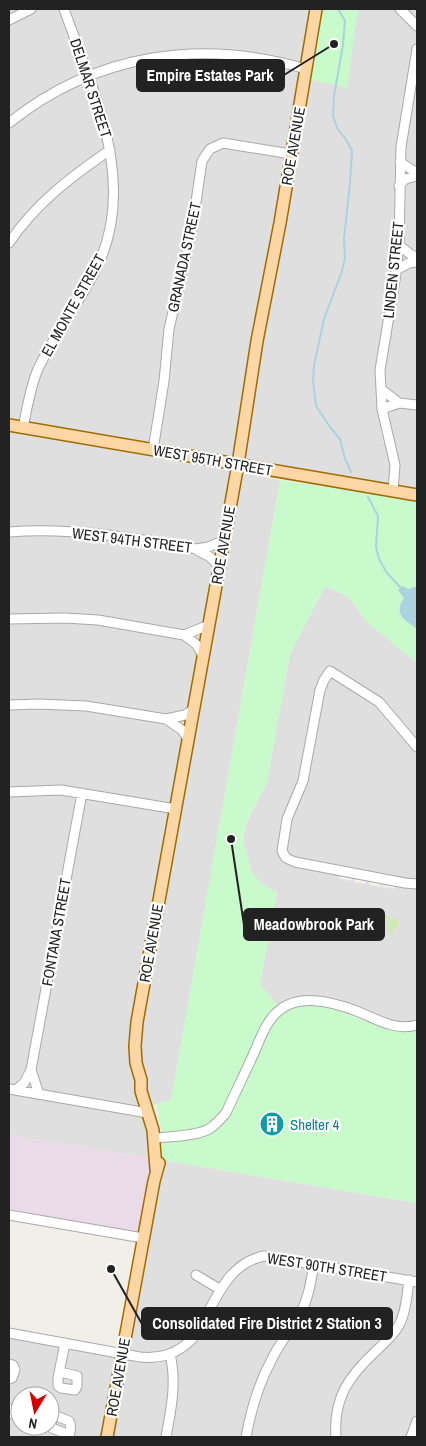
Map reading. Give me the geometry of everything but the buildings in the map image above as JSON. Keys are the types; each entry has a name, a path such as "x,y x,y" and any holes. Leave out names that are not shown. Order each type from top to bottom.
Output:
{"main road":[{"name":"ROE AVENUE","path":"157,1138 141,1091 141,1080 136,1063 136,1032 238,464 257,341 280,223 316,9"},
{"name":"WEST 95TH STREET","path":"9,425 417,495"},
{"name":"ROE AVENUE","path":"107,1437 156,1169 157,1138 154,1107 147,1088 141,1080"}],"street":[{"path":"9,14 26,9"},
{"path":"9,20 31,9"},
{"name":"DELMAR STREET","path":"9,243 49,196 110,150 106,131 64,9"},
{"path":"400,9 417,26"},
{"name":"LINDEN STREET","path":"393,491 395,465 382,408 381,364 399,245 400,162 403,129 417,49"},
{"path":"9,123 39,100 64,86 105,69 144,58 189,54 235,55 306,69"},
{"name":"GRANADA STREET","path":"153,450 164,381 169,329 192,229 202,161 210,149 223,143 291,154"},
{"name":"EL MONTE STREET","path":"23,428 30,393 38,371 52,343 97,268 104,249 110,229 114,192 110,150"},
{"path":"400,162 417,175"},
{"path":"400,186 405,179 417,175"},
{"path":"399,245 417,258"},
{"path":"396,270 409,263 417,262"},
{"path":"381,389 399,403"},
{"path":"382,408 399,403 417,406"},
{"name":"WEST 94TH STREET","path":"9,532 47,531 108,535 197,549 223,541"},
{"path":"197,549 210,557 219,566"},
{"path":"9,619 65,618 98,620 184,635 197,645 203,656"},
{"path":"184,635 209,625"},
{"path":"417,746 414,736 379,702 330,671 320,690 304,781 287,819 282,851 286,858 295,862 417,884"},
{"path":"9,705 78,705 166,719 185,715 194,709"},
{"path":"166,719 182,730 188,739"},
{"path":"9,792 46,790 82,793 176,808"},
{"name":"FONTANA STREET","path":"13,1089 24,1083 31,1070 82,793"},
{"path":"157,1138 208,1130 226,1113 266,1027 276,1013 284,1006 302,1000 317,1001 353,1010 392,1026 408,1027 417,1025"},
{"name":"FONTANA STREET","path":"31,1070 39,1094"},
{"path":"13,1089 148,1113"},
{"path":"9,1215 143,1238"},
{"name":"WEST 90TH STREET","path":"9,1333 150,1358 170,1354 192,1339 221,1290 239,1267 255,1258 272,1257 413,1281"},
{"path":"246,1437 263,1375 306,1301 314,1264"},
{"path":"196,1275 221,1290"},
{"path":"336,1437 336,1414 342,1394 352,1376 389,1339 399,1325 413,1281"},
{"path":"60,1372 65,1343"},
{"path":"166,1437 174,1384 170,1354"},
{"path":"9,1364 13,1365 16,1370 12,1378 9,1379"},
{"path":"9,1409 9,1414"},
{"path":"411,1437 417,1421"}],"shaded area":[{"path":"9,9 417,9 417,490 284,465 9,418"},
{"path":"9,431 280,480 171,1101 145,1106 152,1158 9,1135"},
{"path":"325,586 349,597 366,621 417,663 417,880 293,858 290,865 340,875 340,879 351,881 353,877 355,878 354,882 365,884 366,880 369,880 369,885 380,887 381,883 383,883 383,887 394,889 396,885 417,887 417,1019 411,1021 393,1021 354,1005 279,1007 260,984 277,893 262,884 252,873 244,844 244,834 247,822 267,782 290,654"},
{"path":"9,1135 152,1158 140,1231 138,1233 9,1212"},
{"path":"162,1160 417,1203 417,1437 111,1437"},
{"path":"9,1336 116,1356 104,1437 9,1437"}],"green space":[{"path":"320,9 358,9 347,88 308,79"},
{"path":"280,480 417,501 417,663 366,621 349,597 325,586 290,654 267,782 247,821 244,844 252,873 262,884 277,893 260,984 282,1011 299,1005 315,1004 349,1012 350,1015 375,1025 399,1031 417,1030 417,1203 162,1160 161,1128 156,1104 171,1100"},
{"path":"377,914 398,919 397,928 394,928 393,934 389,933 390,928 386,928 390,920 385,919 385,927 382,927 380,939 372,937"}],"water":[{"path":"403,586 408,589 417,586 417,629 405,620 400,613 404,598 398,590"}],"waterway":[{"path":"338,9 345,21 343,45 334,96 333,116 337,128 352,151 344,239 345,259 324,319 314,365 313,381 316,406 340,439 345,459 351,472"},
{"path":"368,497 378,516 376,547 379,559 387,573 401,588"}],"place":[{"name":"Empire Estates Park","path":"334,44"},
{"name":"Meadowbrook Park","path":"231,839"},
{"name":"Shelter 4","path":"272,1124"},
{"name":"Consolidated Fire District 2 Station 3","path":"111,1269"}]}
